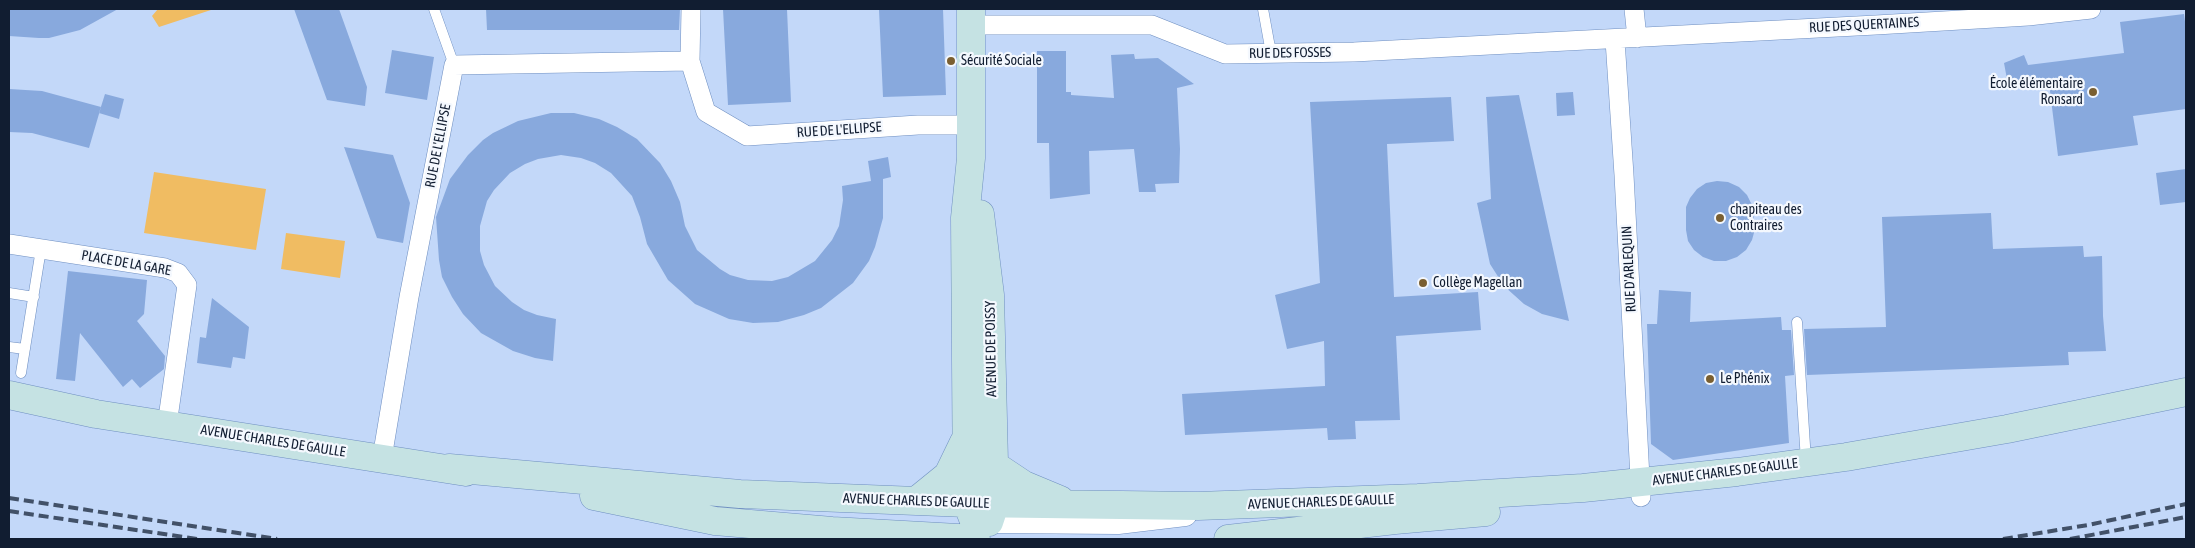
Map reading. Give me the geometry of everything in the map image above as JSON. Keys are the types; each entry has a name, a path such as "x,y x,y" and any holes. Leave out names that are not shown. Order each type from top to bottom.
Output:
{"main road":[{"name":"AVENUE DE POISSY","path":"971,17 971,158 965,218 967,436 981,524"},
{"name":"AVENUE DE POISSY","path":"971,158 990,287 994,465 981,524"},
{"name":"AVENUE CHARLES DE GAULLE","path":"15,384 96,414"},
{"name":"AVENUE CHARLES DE GAULLE","path":"1228,539 1640,490 1737,472 2007,429 2186,392"},
{"name":"AVENUE CHARLES DE GAULLE","path":"9,410 96,414 449,468 674,514 824,535 981,524 1071,504 1215,506 1738,486 1920,459 2089,428 2186,407"},
{"path":"916,501 948,475 967,436"},
{"path":"994,465 1024,485 1071,504"},
{"name":"AVENUE CHARLES DE GAULLE","path":"449,468 740,494 916,501 981,524"}],"street":[{"name":"RUE DE L'ELLIPSE","path":"691,9 690,61 706,112 747,136 918,125 971,125"},
{"path":"1634,9 1637,38"},
{"name":"RUE DES QUERTAINES","path":"1615,40 1942,15 2028,16 2091,9"},
{"name":"RUE DES FOSSES","path":"971,17 1152,25 1225,54 1354,52 1615,40"},
{"name":"RUE D'ARLEQUIN","path":"1615,40 1640,490"},
{"path":"454,65 690,61"},
{"name":"RUE DE L'ELLIPSE","path":"382,458 409,297 454,65"},
{"name":"PLACE DE LA GARE","path":"9,244 165,268 178,273 187,285 167,425"},
{"path":"981,524 1094,523 1146,520 1191,513 1215,506"}],"lane":[{"path":"434,9 454,65"},
{"path":"1263,9 1271,53"},
{"path":"15,384 26,349 41,249"},
{"path":"9,293 34,297"},
{"path":"1797,322 1806,462"},
{"path":"9,347 26,349"}],"shaded area":[{"path":"158,9 214,9 159,27 152,16"},
{"path":"154,172 266,189 256,250 144,233"},
{"path":"286,233 345,241 340,278 281,269"}],"building":[{"path":"9,9 118,9 80,30 49,38 39,38 9,36"},
{"path":"294,9 339,9 367,87 365,106 327,100"},
{"path":"486,9 680,9 679,30 487,30"},
{"path":"723,9 787,9 791,102 728,105"},
{"path":"879,9 943,9 946,95 883,97"},
{"path":"2184,14 2186,29 2186,109 2133,116 2138,145 2058,156 2049,83 2021,84 2009,90 2004,63 2024,55 2028,65 2124,53 2120,22"},
{"path":"392,50 434,57 427,100 385,93"},
{"path":"1037,51 1066,51 1066,92 1071,92 1071,95 1114,98 1111,55 1134,54 1135,59 1158,58 1194,84 1177,88 1180,149 1179,183 1155,184 1156,192 1139,192 1134,149 1089,151 1090,194 1050,199 1049,143 1037,143"},
{"path":"9,89 42,91 101,107 89,148 32,133 9,132"},
{"path":"1573,92 1575,115 1557,116 1556,93"},
{"path":"105,94 124,99 119,119 99,113"},
{"path":"1519,95 1569,321 1542,314 1524,304 1504,286 1490,264 1477,203 1491,199 1486,97"},
{"path":"1451,97 1454,141 1387,144 1394,297 1478,292 1481,330 1396,336 1400,420 1355,421 1356,439 1328,440 1327,428 1185,435 1182,394 1325,386 1324,341 1287,349 1275,295 1320,283 1310,102"},
{"path":"551,113 574,113 599,119 637,139 660,163 671,181 680,202 685,226 697,250 730,275 748,280 772,281 788,277 815,261 832,240 839,226 843,200 842,186 871,181 868,161 888,157 891,177 883,179 883,218 869,261 853,283 821,308 778,322 753,323 729,319 695,304 668,280 647,244 632,196 611,173 595,163 581,158 561,155 538,159 510,173 494,190 487,201 480,226 480,251 484,265 495,286 524,310 556,319 553,361 513,351 481,333 463,314 452,297 442,277 436,217 450,179 468,155 483,140 518,121"},
{"path":"344,147 393,155 410,203 403,243 377,238"},
{"path":"2186,169 2186,202 2160,205 2156,173"},
{"name":"chapiteau des Contraires","path":"1728,182 1739,187 1747,195 1752,205 1755,229 1752,240 1746,250 1737,257 1726,261 1714,261 1703,257 1694,250 1688,241 1686,230 1686,207 1690,198 1697,189 1706,183"},
{"path":"1991,213 1993,249 2083,246 2084,257 2102,256 2103,316 2106,351 2068,352 2069,365 1807,375 1804,329 1886,327 1882,217"},
{"path":"68,271 147,280 144,314 137,321 165,356 164,369 140,388 132,379 123,387 80,333 75,381 56,379"},
{"path":"1659,290 1691,292 1690,322 1781,317 1782,330 1791,330 1794,375 1785,376 1789,443 1673,460 1651,444 1647,324 1657,324"},
{"path":"212,298 249,327 245,359 233,357 231,368 197,363 200,337 206,338"}],"railway":[{"path":"9,498 277,539"},
{"path":"2003,539 2088,525 2186,504"},
{"path":"9,511 197,539"},
{"path":"2070,539 2186,517"}],"place":[{"name":"Sécurité Sociale","path":"951,61"},
{"name":"École élémentaire Ronsard","path":"2093,92"},
{"name":"chapiteau des Contraires","path":"1720,218"},
{"name":"Collège Magellan","path":"1423,283"},
{"name":"Le Phénix","path":"1710,379"}]}
